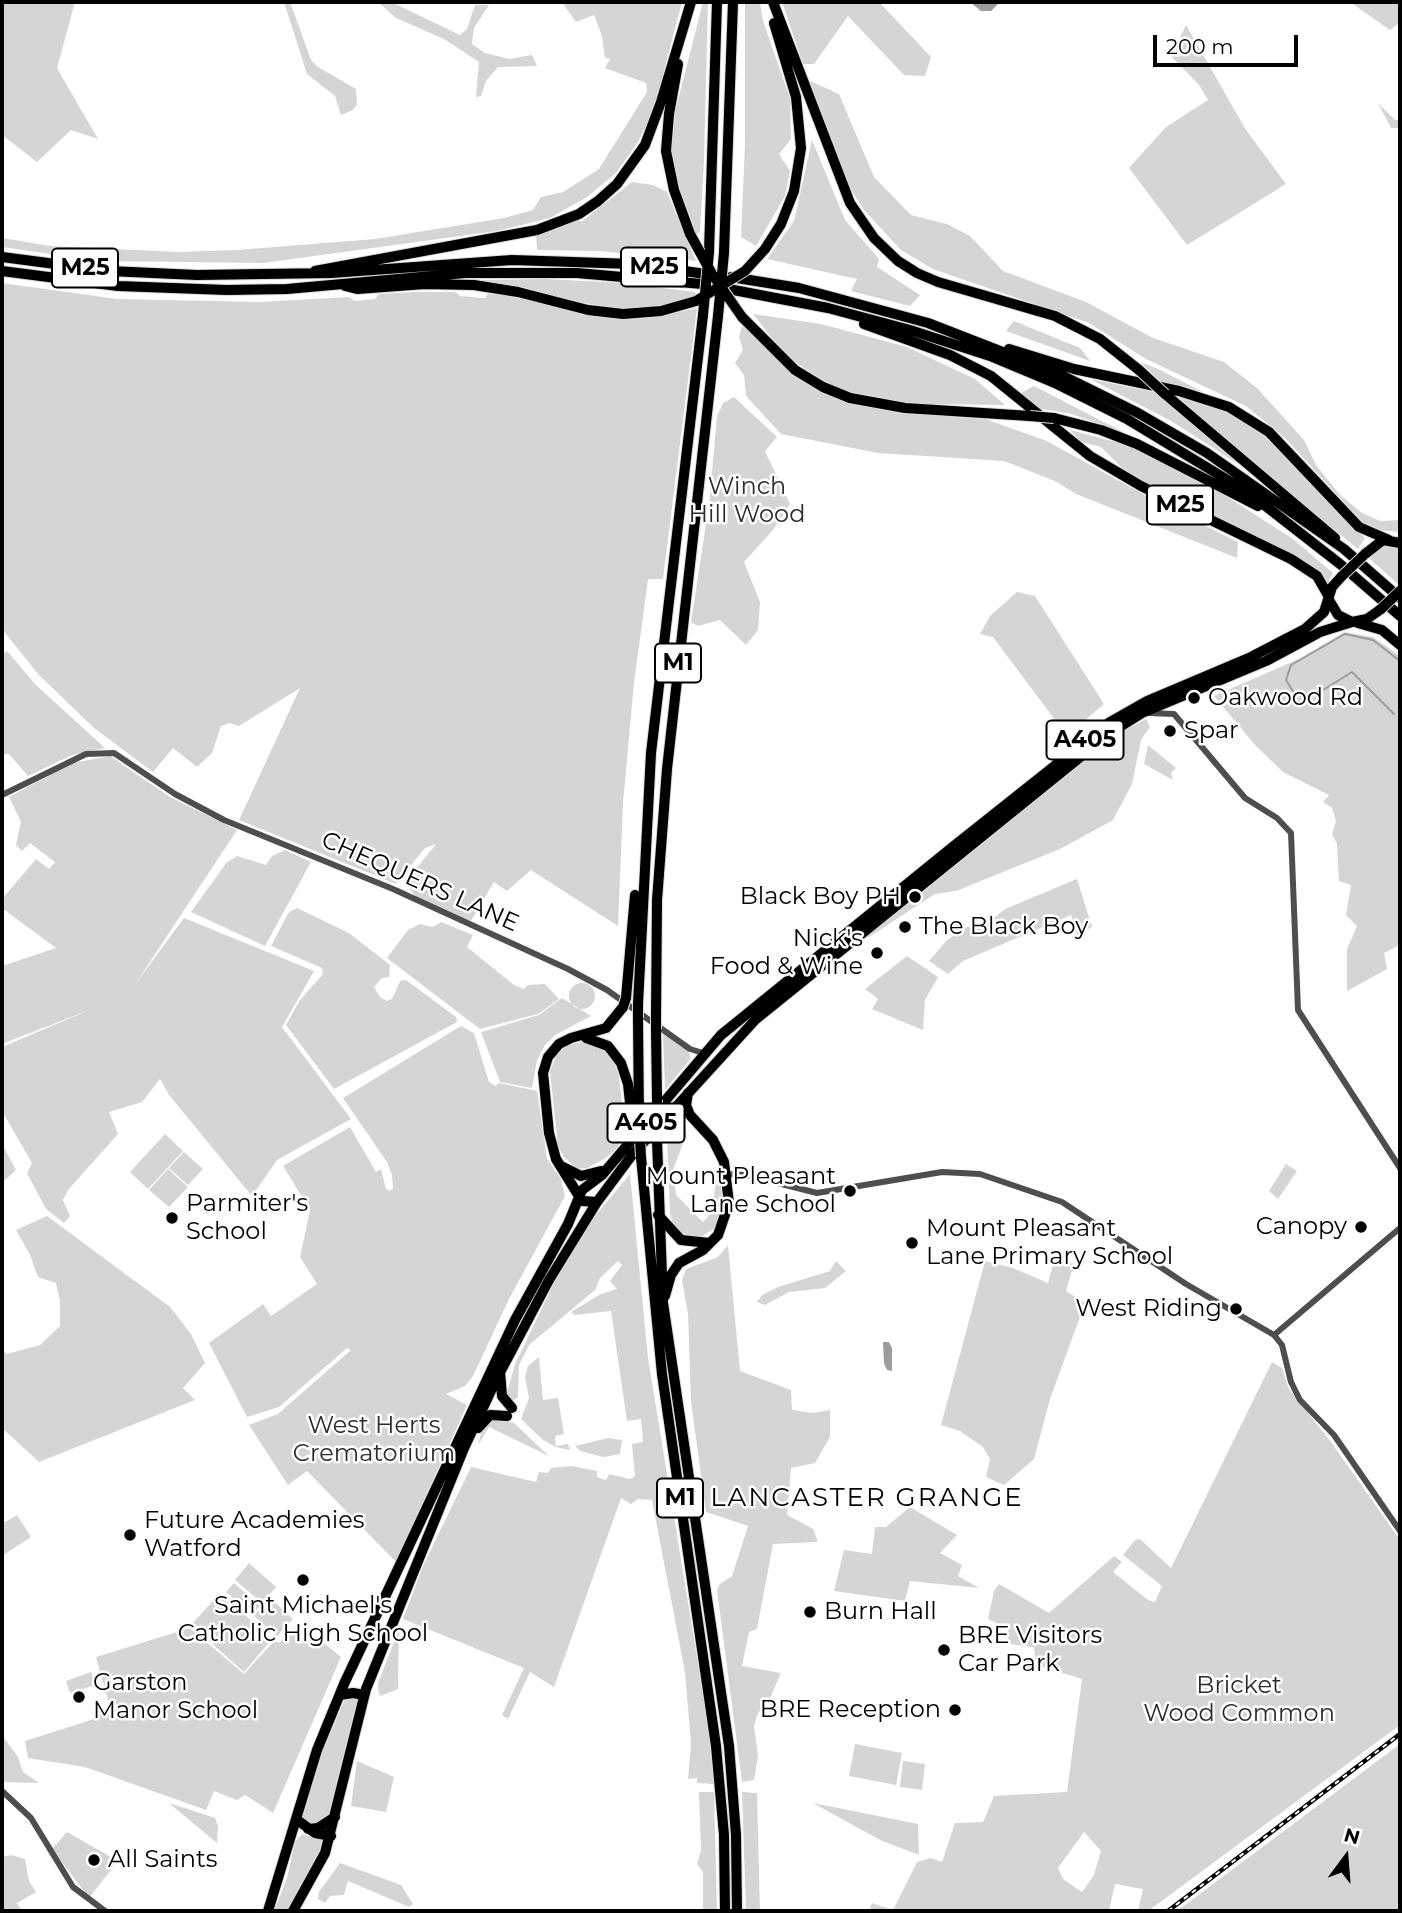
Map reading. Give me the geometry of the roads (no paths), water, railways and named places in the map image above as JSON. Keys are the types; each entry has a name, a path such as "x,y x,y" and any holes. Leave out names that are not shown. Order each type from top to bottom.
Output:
{"highway":[{"path":"691,2 673,86 666,142 674,190 690,234 712,274 742,317 795,370 823,387 850,398 905,408 1054,418 1101,430 1137,444 1268,510"},
{"path":"311,272 330,265 537,230 579,214 598,201 617,184 645,145 691,2"},
{"name":"M1","path":"717,2 709,252 657,688 642,879 636,1126 662,1374 716,1746 724,1835 725,1911"},
{"name":"M1","path":"733,2 724,253 665,782 657,900 656,1029 658,1214 663,1303 729,1746 736,1835 737,1911"},
{"path":"338,285 357,289 425,284 474,285 518,292 589,310 623,314 661,311 696,301 745,271 765,249 781,224 794,191 801,148 796,97 771,2"},
{"path":"771,2 850,203 874,238 898,261 938,282 1055,316 1100,339 1328,529 1343,549"},
{"name":"M25","path":"2,257 109,271 197,275 311,272 331,274 512,260 634,264 799,288 928,323 988,344 1138,413 1270,495 1343,549 1400,598"},
{"name":"M25","path":"2,271 173,290 287,289 465,273 576,273 702,284 828,308 910,330 990,356 1057,384 1127,419 1249,493 1340,564 1400,616"},
{"name":"M25","path":"828,308 950,355 983,371 1090,456 1141,486 1292,559 1317,576 1329,599"},
{"name":"M25","path":"988,344 1025,352 1105,377 1179,391 1229,407 1269,432 1359,527 1396,541"},
{"path":"1396,541 1379,542 1365,554 1342,576 1329,599 1338,615 1382,630 1400,645"},
{"path":"1354,622 1367,619 1400,590"},
{"name":"A405","path":"268,1911 317,1750 340,1695 521,1308 568,1224 579,1196 605,1170 685,1074 727,1030 1089,738 1147,701 1289,638 1318,618 1329,599"},
{"name":"A405","path":"293,1911 318,1870 331,1836 370,1682 446,1495 500,1372 549,1280 597,1202 669,1113 730,1046 788,991 1110,733 1142,713 1266,660 1328,629 1354,622"},
{"name":"M1","path":"579,1196 561,1166 549,1133 544,1086 545,1066 554,1049 571,1038 606,1028 624,1002 635,896 642,879"},
{"name":"M1","path":"544,1086 550,1061 559,1049 578,1039 598,1040 612,1050 621,1063 636,1126"},
{"name":"A405","path":"685,1074 693,1073 720,1042 727,1042 730,1046"},
{"path":"669,1113 690,1115 686,1105 688,1093"},
{"name":"A405","path":"690,1115 713,1140 727,1174"},
{"path":"561,1166 581,1176 605,1170"},
{"name":"M1","path":"663,1303 675,1268 718,1235 727,1214 730,1192 727,1174"},
{"path":"568,1179 588,1185"},
{"path":"579,1196 584,1202 597,1202"},
{"path":"658,1214 681,1240 709,1243"},
{"path":"490,1415 509,1412 501,1392 500,1372"},
{"path":"490,1415 501,1392"},
{"name":"A405","path":"446,1495 482,1421 490,1415"},
{"path":"340,1695 353,1693 367,1696"},
{"path":"307,1829 318,1828 335,1817"},
{"path":"296,1819 307,1829 331,1836"}],"street":[{"path":"1168,713 1178,697"},
{"path":"1142,713 1168,713 1245,797 1277,818 1291,833 1298,1010 1400,1168"},
{"name":"CHEQUERS LANE","path":"2,795 86,754 109,752 175,794 224,820 393,889 568,969 607,990 690,1049 704,1053"},
{"path":"690,1049 694,1064"},
{"path":"727,1174 746,1175 817,1193 942,1172 995,1177 1062,1202 1186,1284 1274,1335 1282,1345 1291,1382 1300,1400 1334,1435 1400,1531"},
{"path":"1274,1335 1400,1228"},
{"path":"2,1791 31,1818 74,1888 106,1911"}],"waterway":[{"path":"1294,693 1286,680 1291,665 1345,634 1373,640 1400,661"},
{"path":"1301,696 1315,695 1352,672 1394,714"}],"railway":[{"path":"1168,1911 1400,1734"}],"place":[{"name":"Oakwood Rd","path":"1194,698"},
{"name":"Spar","path":"1170,731"},
{"name":"Black Boy PH","path":"915,897"},
{"name":"The Black Boy","path":"905,927"},
{"name":"Nick's Food & Wine","path":"877,953"},
{"name":"Mount Pleasant Lane School","path":"850,1191"},
{"name":"Parmiter's School","path":"172,1218"},
{"name":"Canopy","path":"1361,1227"},
{"name":"Mount Pleasant Lane Primary School","path":"912,1243"},
{"name":"West Riding","path":"1236,1309"},
{"name":"Future Academies Watford","path":"130,1535"},
{"name":"Saint Michael's Catholic High School","path":"303,1580"},
{"name":"Burn Hall","path":"810,1612"},
{"name":"BRE Visitors Car Park","path":"944,1650"},
{"name":"Garston Manor School","path":"79,1697"},
{"name":"BRE Reception","path":"955,1710"},
{"name":"All Saints","path":"94,1860"}],"district":[{"name":"LANCASTER GRANGE","path":"867,1498"}],"park label":[{"name":"Winch Hill Wood","path":"747,501"},
{"name":"West Herts Crematorium","path":"374,1440"},
{"name":"Bricket Wood Common","path":"1239,1700"}]}
